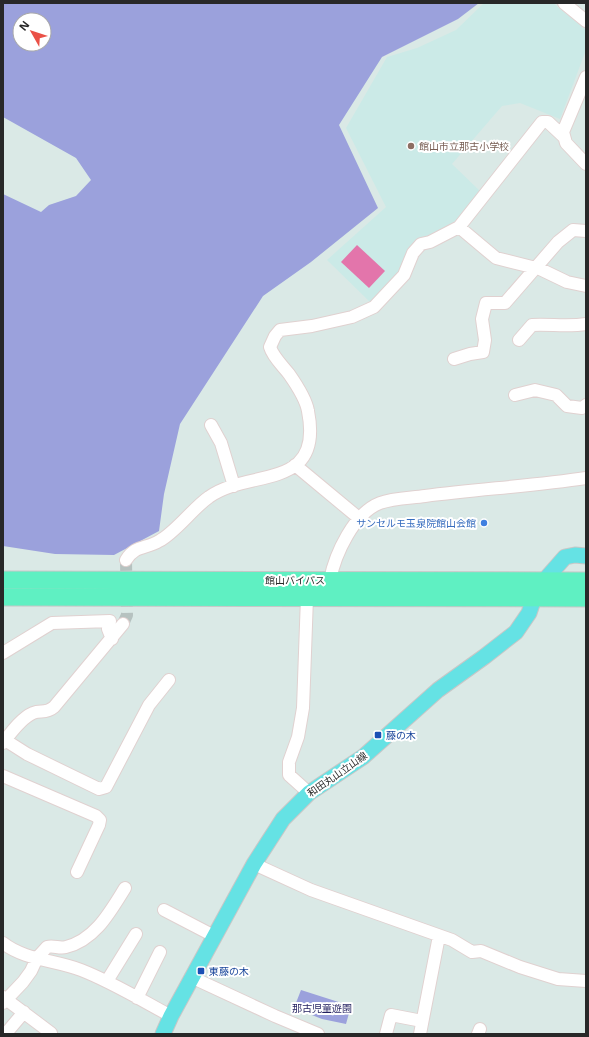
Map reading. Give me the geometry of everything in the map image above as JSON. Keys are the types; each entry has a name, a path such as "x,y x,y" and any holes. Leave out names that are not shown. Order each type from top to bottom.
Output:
{"highway":[{"name":"館山バイパス","path":"3,580 586,581"},
{"name":"館山バイパス","path":"3,597 586,598"}],"main road":[{"name":"和田丸山立山線","path":"163,1034 191,977 254,864 283,819 309,793 363,757 438,690 516,632 529,613 534,598 543,582 565,557 575,554 586,556"}],"street":[{"path":"564,3 586,21"},
{"path":"586,78 562,132 571,150 586,164"},
{"path":"126,560 131,552 160,541 208,497 225,487 280,475 295,465 303,457 308,443 310,427 308,409 289,374 272,352 270,346 280,330 312,326 352,317 374,307 404,275 413,254 421,244 430,242 459,227 542,122 548,122 564,138"},
{"path":"459,227 496,258 536,268 567,282 586,286"},
{"path":"454,359 483,352 485,340 482,319 486,303 505,303 558,242 573,230 586,231"},
{"path":"519,340 532,325 553,324 574,326 586,324"},
{"path":"515,395 535,390 556,395 567,406 582,408 586,405"},
{"path":"211,425 221,443 234,486"},
{"path":"295,465 360,519"},
{"path":"330,580 334,560 344,542 360,519 368,511 380,503 460,491 545,484 586,478"},
{"path":"307,597 303,708 298,737 290,762 289,775 309,793"},
{"path":"3,653 52,623 110,622 108,629 112,638"},
{"path":"123,624 50,711 38,712 25,717 4,742 99,789 102,789 106,787 149,705 169,680"},
{"path":"3,776 96,816 100,820 77,872"},
{"path":"254,864 311,890 452,940 472,952 481,951 558,979 586,981"},
{"path":"43,1031 24,1012 4,999 31,971 37,958 47,947 66,947 87,937 108,915 125,888"},
{"path":"164,910 214,936"},
{"path":"107,981 136,934"},
{"path":"420,1034 439,936"},
{"path":"3,943 14,950 78,969 107,981 171,1016"},
{"path":"137,998 160,952"},
{"path":"191,977 318,1034"},
{"path":"8,1031 24,1012"},
{"path":"386,1034 391,1015 422,1021"}],"shaded area":[{"name":"館山市立那古小学校","path":"484,3 553,3 586,30 586,50 560,119 520,103 502,106 452,164 482,193 454,222 410,246 399,274 370,302 327,260 386,207 346,128 387,57 417,48 456,30"},
{"path":"357,245 385,271 369,288 341,262"}],"green space":[{"path":"3,3 479,3 458,19 382,57 339,125 378,208 311,262 263,296 180,424 164,494 159,531 114,555 55,554 3,546 3,194 41,212 49,205 76,196 91,180 76,158 3,117"},
{"name":"那古児童遊園","path":"301,990 351,1006 346,1024 322,1019 294,1008"}],"tunnel":[{"path":"123,624 127,615 126,560"}],"place":[{"name":"館山市立那古小学校","path":"411,146"},
{"name":"サンセルモ玉泉院館山会館","path":"484,523"},
{"name":"藤の木","path":"378,735"},
{"name":"東藤の木","path":"201,971"}]}
